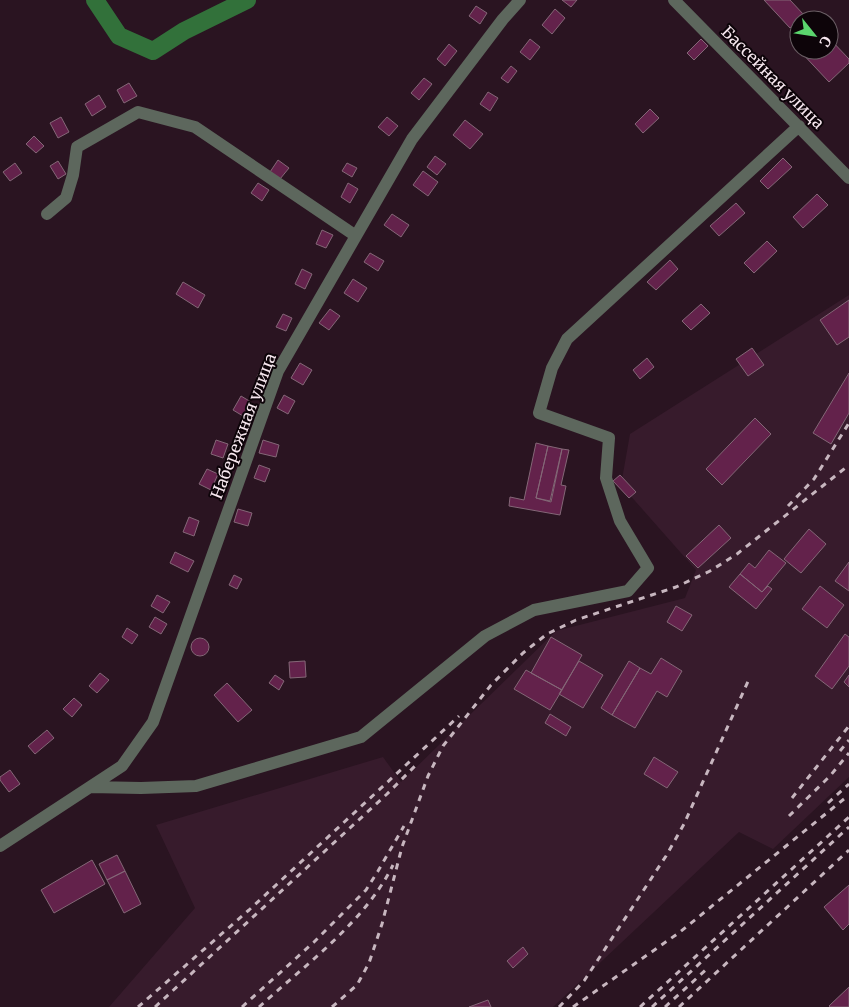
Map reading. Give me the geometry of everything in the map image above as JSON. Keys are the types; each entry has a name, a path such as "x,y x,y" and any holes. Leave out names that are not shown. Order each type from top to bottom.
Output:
{"street":[{"name":"Бассейная улица","path":"674,0 800,126 849,178"},
{"name":"Набережная улица","path":"0,846 122,766 153,722 278,371 412,139 516,1"},
{"path":"48,214 66,198 73,175 77,147 138,112 195,127 356,236"},
{"path":"90,787 196,786 361,737 485,636 534,610 628,591 648,568 620,521 606,478 609,438 538,413 552,368 567,339 800,126"}],"shaded area":[{"path":"849,295 849,777 773,849 739,832 553,1007 109,1007 195,908 156,825 383,757 401,782 556,631 685,598 696,570 621,485 630,434"}],"building":[{"path":"562,0 577,0 571,7"},
{"path":"764,0 790,0 799,10 789,10 789,27"},
{"path":"476,6 487,13 480,24 469,16"},
{"path":"555,9 565,18 552,34 542,25"},
{"path":"530,39 540,47 530,60 520,52"},
{"path":"701,39 708,46 694,60 687,53"},
{"path":"449,44 457,51 445,66 437,59"},
{"path":"839,48 849,59 849,63 829,82 808,60 839,60"},
{"path":"511,66 517,71 508,83 501,78"},
{"path":"424,78 432,84 419,100 411,93"},
{"path":"129,83 137,96 124,103 117,90"},
{"path":"488,92 498,98 490,111 480,104"},
{"path":"99,95 106,107 92,116 85,104"},
{"path":"650,109 659,118 643,133 635,124"},
{"path":"61,117 69,132 58,138 50,123"},
{"path":"387,117 398,126 389,136 378,127"},
{"path":"465,120 483,134 470,149 453,135"},
{"path":"34,136 44,146 36,153 26,144"},
{"path":"435,156 446,164 437,175 427,167"},
{"path":"783,158 792,167 768,189 760,181"},
{"path":"278,160 289,168 280,179 270,172"},
{"path":"58,161 66,174 58,179 50,166"},
{"path":"15,163 22,173 10,181 3,172"},
{"path":"347,163 357,168 352,177 342,171"},
{"path":"423,171 438,182 428,196 413,185"},
{"path":"258,183 269,190 262,201 251,193"},
{"path":"348,183 358,189 350,203 341,197"},
{"path":"817,194 828,205 803,228 793,217"},
{"path":"736,203 745,213 719,236 710,226"},
{"path":"392,214 409,225 401,237 384,225"},
{"path":"322,230 333,235 326,248 316,244"},
{"path":"767,241 777,251 754,273 744,263"},
{"path":"370,253 384,261 378,271 364,262"},
{"path":"670,260 678,269 656,290 647,282"},
{"path":"302,269 312,274 305,289 295,284"},
{"path":"353,279 367,288 358,302 344,293"},
{"path":"183,282 205,295 198,308 176,294"},
{"path":"849,300 849,337 837,345 820,320"},
{"path":"701,304 710,313 691,330 682,321"},
{"path":"330,309 340,316 329,330 319,323"},
{"path":"283,314 292,318 286,331 276,327"},
{"path":"752,348 764,365 748,376 736,359"},
{"path":"647,358 654,367 640,379 633,370"},
{"path":"265,359 273,363 265,381 257,377"},
{"path":"300,363 312,370 303,385 291,378"},
{"path":"849,373 849,413 831,444 813,433"},
{"path":"284,395 295,401 288,414 277,408"},
{"path":"241,396 251,402 243,416 233,410"},
{"path":"755,418 771,434 722,485 706,469"},
{"path":"216,440 228,444 223,458 211,454"},
{"path":"263,440 279,445 276,457 259,453"},
{"path":"536,443 548,446 536,498 551,502 562,449 569,450 561,485 566,486 560,515 509,506 510,497 524,500"},
{"path":"548,446 562,449 550,501 536,498"},
{"path":"259,465 270,469 265,482 254,478"},
{"path":"207,469 218,474 211,490 199,484"},
{"path":"620,475 636,492 629,498 613,481"},
{"path":"238,509 252,513 248,526 234,522"},
{"path":"189,517 199,521 194,536 183,532"},
{"path":"719,525 731,538 698,568 686,556"},
{"path":"809,529 826,544 801,573 784,559"},
{"path":"769,550 786,563 762,592 740,574 749,563 755,568"},
{"path":"175,552 194,561 188,572 170,563"},
{"path":"849,562 849,591 835,581"},
{"path":"740,574 762,592 768,586 772,589 756,609 729,587"},
{"path":"234,575 242,579 237,589 229,585"},
{"path":"820,586 844,605 827,628 802,609"},
{"path":"157,595 170,602 163,613 151,606"},
{"path":"676,606 692,615 682,631 667,622"},
{"path":"155,617 167,624 161,634 149,627"},
{"path":"127,628 138,635 132,644 122,637"},
{"path":"845,634 849,637 849,666 832,689 815,676"},
{"path":"551,637 582,655 562,690 531,673"},
{"path":"200,638 206,641 209,647 206,653 200,656 194,653 191,647 194,641"},
{"path":"661,658 682,671 667,697 657,691 635,728 612,715 640,668 651,674"},
{"path":"305,661 306,677 290,678 289,662"},
{"path":"579,661 603,675 583,708 559,694"},
{"path":"629,661 640,668 612,715 601,708"},
{"path":"526,670 562,690 550,710 514,689"},
{"path":"100,673 109,680 97,693 89,686"},
{"path":"275,675 284,681 279,690 269,683"},
{"path":"849,675 849,687 844,682"},
{"path":"227,683 252,710 238,722 214,695"},
{"path":"74,698 82,705 72,717 63,709"},
{"path":"550,714 571,727 566,736 545,723"},
{"path":"47,730 54,738 35,754 28,746"},
{"path":"654,757 678,772 667,788 644,774"},
{"path":"10,770 20,784 9,792 0,780 0,777"},
{"path":"117,855 125,871 107,880 99,864"},
{"path":"92,860 105,884 54,913 41,890"},
{"path":"125,871 141,904 124,913 107,880"},
{"path":"849,885 849,924 843,930 824,907"},
{"path":"523,947 528,954 513,968 507,961"},
{"path":"849,987 849,1007 829,1006"},
{"path":"488,1000 491,1007 469,1007"}],"waterway":[{"path":"95,0 119,36 153,51 184,31 247,0"}],"railway":[{"path":"788,506 814,479 849,423"},
{"path":"332,1007 357,985 369,963 382,924 402,847 428,776 443,746 491,685 523,653 547,634 576,620 676,587 710,571 737,554 849,465"},
{"path":"559,1007 584,981 666,856 684,824 750,677"},
{"path":"138,1007 249,910 459,716"},
{"path":"792,798 849,726"},
{"path":"840,751 849,740"},
{"path":"789,816 830,776 849,753"},
{"path":"155,1007 387,794 417,764"},
{"path":"828,803 849,784"},
{"path":"573,1007 680,932 844,799"},
{"path":"640,1007 849,817"},
{"path":"242,1007 314,942 366,890 404,826"},
{"path":"652,1007 849,827"},
{"path":"679,1007 849,850"},
{"path":"259,1007 333,942 350,924 381,886 393,865"},
{"path":"665,1007 709,967"}]}
